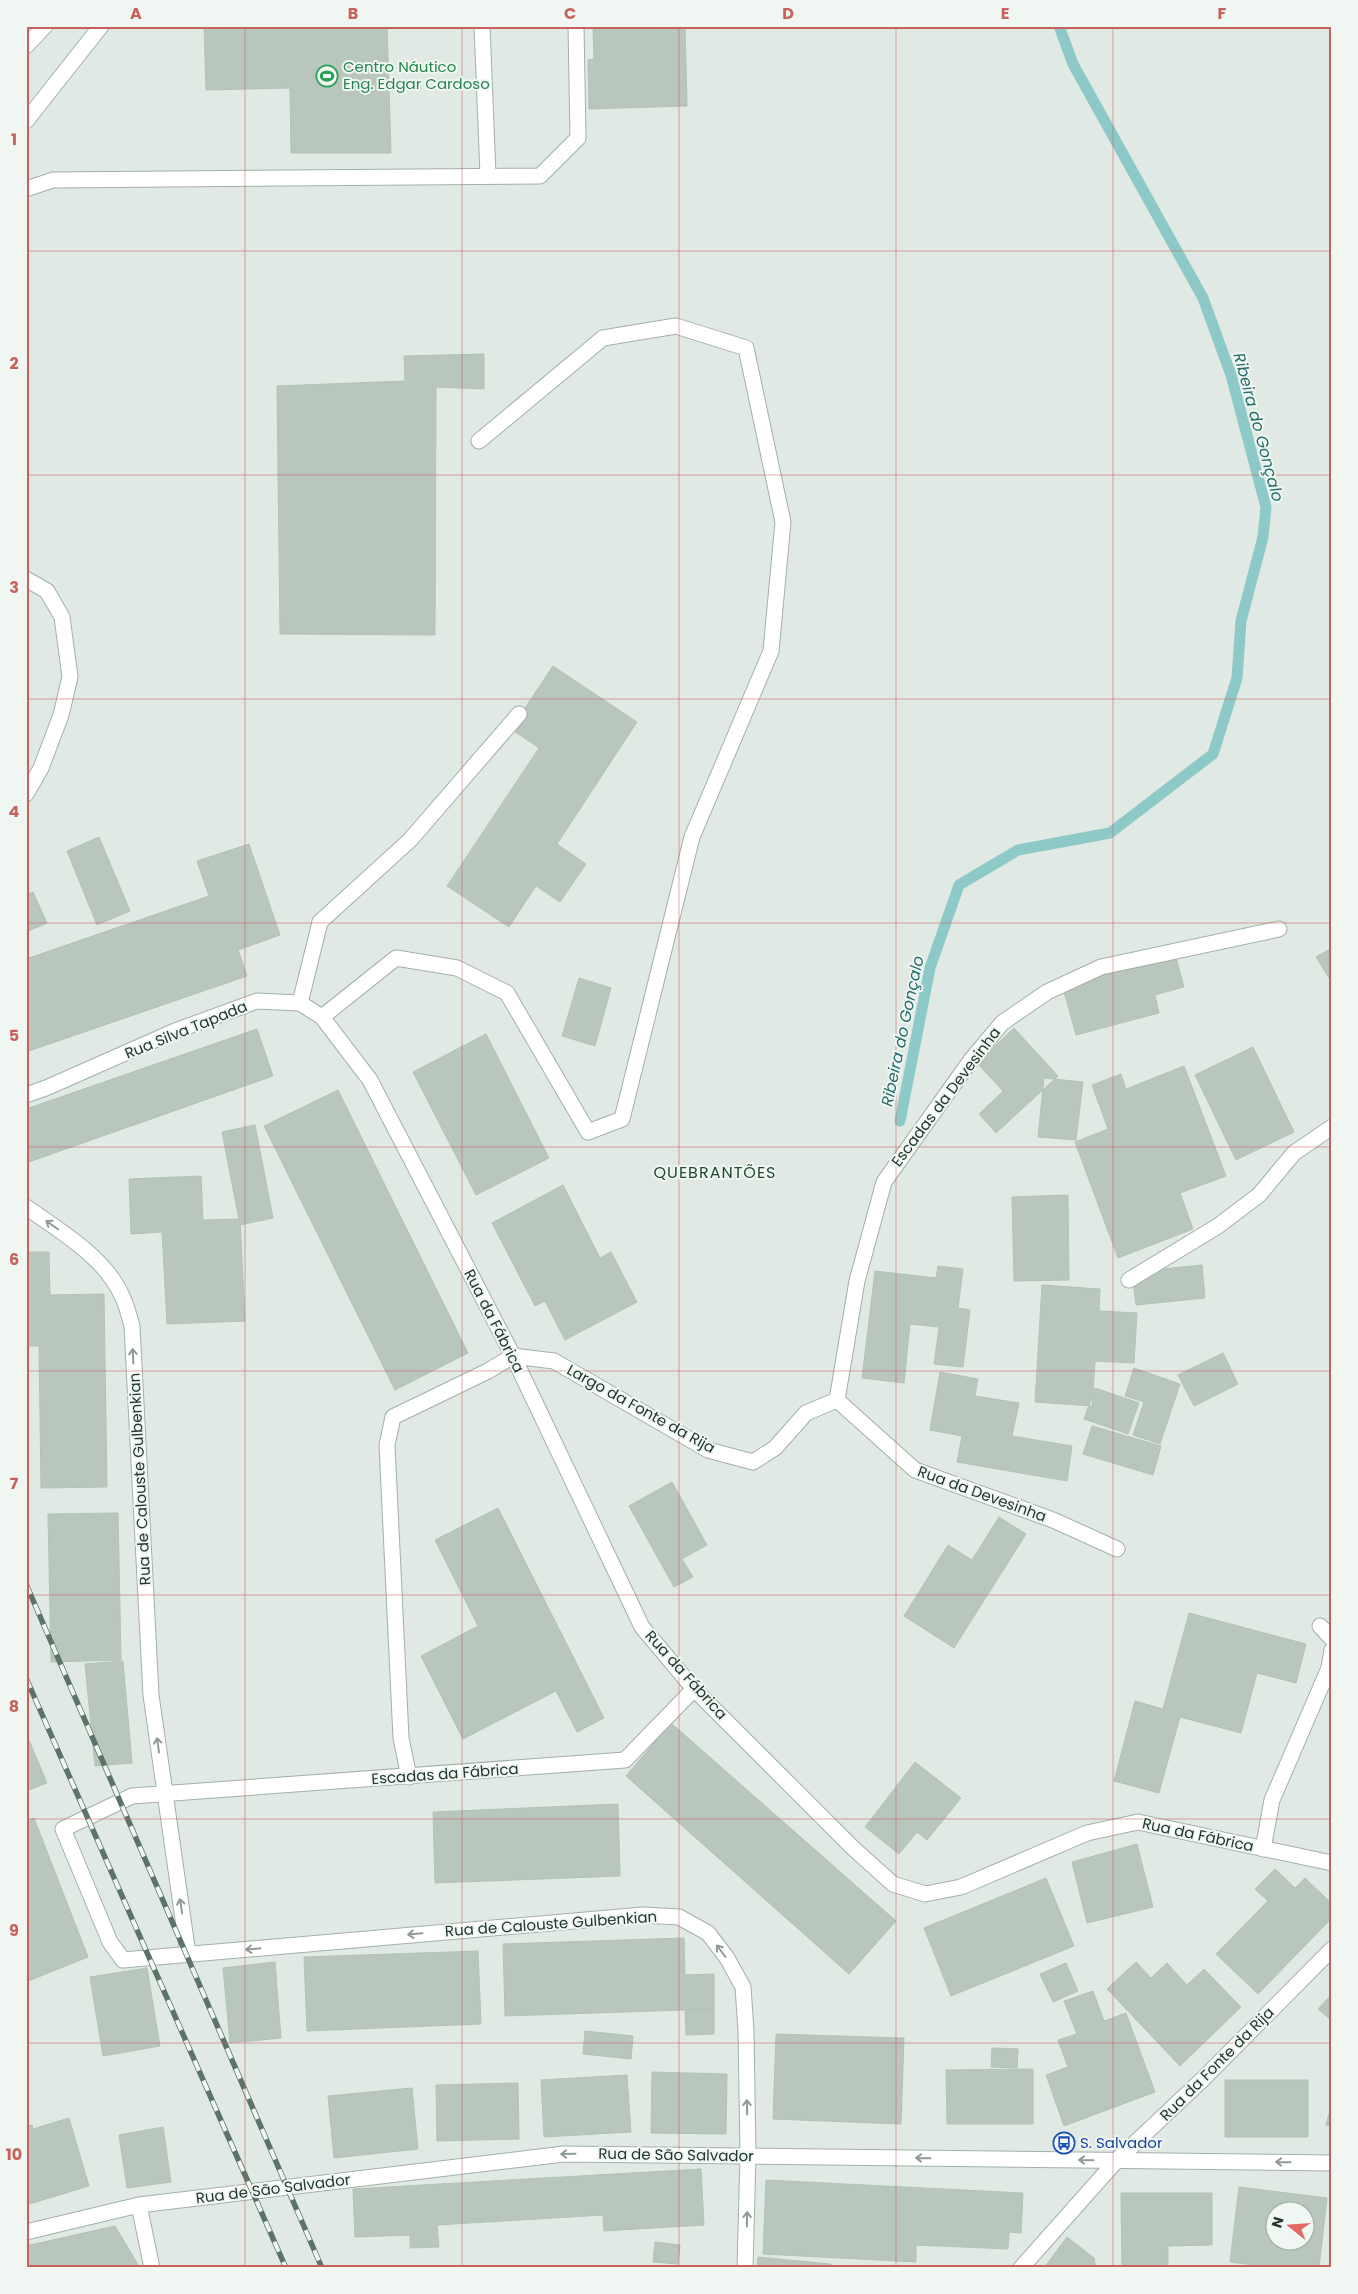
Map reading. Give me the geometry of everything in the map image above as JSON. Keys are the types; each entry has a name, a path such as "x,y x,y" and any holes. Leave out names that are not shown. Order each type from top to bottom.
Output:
{"street":[{"path":"26,46 45,26"},
{"path":"26,121 102,26"},
{"path":"482,26 488,175"},
{"path":"26,189 52,180 540,176 578,138 576,26"},
{"path":"322,1017 396,958 457,968 506,993 588,1132 622,1119 692,837 771,651 783,522 746,348 676,326 603,338 479,441"},
{"path":"26,579 47,591 62,617 70,677 61,715 41,768 26,794"},
{"path":"300,1003 320,922 410,840 519,714"},
{"name":"Escadas da Devesinha","path":"837,1400 857,1281 884,1182 971,1060 1002,1023 1047,992 1101,967 1279,929"},
{"name":"Rua Silva Tapada","path":"26,1095 175,1031 257,1002 300,1003"},
{"name":"Rua da Fábrica","path":"300,1003 322,1017 370,1080 513,1356 642,1627 694,1689 893,1884 925,1894 961,1887 1087,1833 1138,1822 1332,1863"},
{"path":"1129,1280 1218,1226 1259,1194 1294,1153 1332,1126"},
{"name":"Rua de Calouste Gulbenkian","path":"26,1207 77,1245 102,1267 122,1295 132,1326 151,1695 188,1954"},
{"path":"409,1777 401,1738 387,1454 387,1444 393,1417 488,1372 513,1356"},
{"name":"Largo da Fonte da Rija","path":"513,1356 554,1360 708,1450 753,1462 775,1448 806,1413 837,1400"},
{"name":"Rua da Devesinha","path":"837,1400 915,1470 1053,1520 1117,1549"},
{"path":"1320,1626 1332,1639"},
{"path":"1263,1849 1272,1800 1329,1668 1332,1650"},
{"name":"Escadas da Fábrica","path":"165,1795 625,1760 694,1689"},
{"name":"Rua de Calouste Gulbenkian","path":"165,1795 132,1796 63,1829 110,1942 123,1960 644,1914 679,1917 708,1933 727,1958 743,1987 746,2031 748,2156 745,2268"},
{"name":"Rua da Fonte da Rija","path":"1021,2268 1117,2160 1203,2080 1332,1949"},
{"name":"Rua de São Salvador","path":"26,2232 139,2205 564,2154 1332,2163"},
{"path":"139,2205 152,2268"}],"building":[{"path":"204,26 387,26 391,153 291,153 290,88 206,90"},
{"path":"593,26 685,26 687,106 589,109 588,60 594,59"},
{"path":"484,354 484,389 436,387 435,635 280,634 277,386 405,381 404,356"},
{"path":"553,666 637,722 557,844 586,864 560,902 536,886 509,927 447,886 539,748 511,729"},
{"path":"99,837 130,911 97,925 67,851"},
{"path":"249,844 280,935 238,950 247,976 26,1052 26,959 209,896 197,861"},
{"path":"33,892 47,923 26,932 26,895"},
{"path":"1332,948 1332,983 1316,957"},
{"path":"1175,954 1184,987 1155,995 1159,1013 1076,1035 1062,984"},
{"path":"579,978 611,988 595,1046 562,1036"},
{"path":"1014,1028 1058,1076 996,1133 979,1114 1003,1091 977,1063"},
{"path":"257,1029 273,1076 26,1163 26,1109"},
{"path":"486,1034 549,1158 476,1195 413,1072"},
{"path":"1253,1047 1294,1132 1236,1160 1195,1075"},
{"path":"1184,1066 1226,1176 1180,1193 1193,1229 1118,1258 1075,1142 1108,1129 1092,1085 1121,1074 1126,1089"},
{"path":"1044,1078 1083,1082 1076,1140 1038,1137"},
{"path":"338,1090 468,1353 395,1390 264,1126"},
{"path":"255,1125 273,1218 240,1225 222,1132"},
{"path":"201,1176 203,1220 240,1219 245,1321 167,1324 162,1232 131,1234 129,1179"},
{"path":"563,1185 600,1258 611,1252 637,1302 565,1340 545,1301 535,1306 492,1223"},
{"path":"1068,1195 1069,1280 1014,1281 1012,1197"},
{"path":"26,1252 49,1252 50,1295 104,1294 107,1487 41,1488 39,1346 26,1346"},
{"path":"1202,1265 1205,1298 1136,1305 1132,1272"},
{"path":"938,1266 963,1269 958,1308 970,1310 963,1367 934,1364 939,1327 910,1324 904,1383 862,1378 875,1271 936,1278"},
{"path":"1042,1285 1100,1289 1099,1311 1137,1313 1134,1363 1095,1361 1092,1406 1035,1402"},
{"path":"1223,1353 1238,1384 1194,1406 1178,1375"},
{"path":"1134,1368 1180,1384 1160,1444 1133,1435 1144,1402 1125,1396"},
{"path":"940,1372 978,1379 975,1396 1019,1403 1012,1436 1072,1446 1067,1481 957,1462 962,1436 930,1430"},
{"path":"1095,1388 1139,1403 1128,1434 1084,1419"},
{"path":"1092,1426 1161,1446 1153,1475 1083,1454"},
{"path":"672,1482 707,1545 682,1559 693,1577 674,1587 629,1506"},
{"path":"498,1508 604,1718 577,1732 556,1691 463,1739 421,1656 478,1626 435,1540"},
{"path":"118,1513 121,1660 51,1662 48,1514"},
{"path":"999,1517 1026,1534 954,1648 904,1616 948,1545 972,1560"},
{"path":"1189,1613 1306,1644 1296,1683 1257,1673 1241,1733 1180,1717 1159,1793 1114,1781 1135,1701 1163,1709"},
{"path":"123,1661 132,1763 95,1766 85,1664"},
{"path":"671,1723 896,1921 849,1974 626,1776"},
{"path":"26,1733 47,1783 26,1791"},
{"path":"915,1762 961,1798 927,1840 917,1832 899,1854 865,1827"},
{"path":"618,1804 620,1876 435,1883 433,1812"},
{"path":"34,1818 88,1957 26,1982 26,1821"},
{"path":"1137,1844 1153,1907 1087,1923 1072,1862"},
{"path":"1275,1869 1295,1888 1305,1878 1332,1904 1332,1918 1258,1994 1216,1954 1268,1901 1255,1889"},
{"path":"1046,1878 1074,1946 951,1996 924,1928"},
{"path":"684,1938 685,1975 714,1974 714,2009 505,2016 503,1944"},
{"path":"478,1951 481,2024 307,2031 304,1957"},
{"path":"275,1962 281,2038 230,2043 223,1968"},
{"path":"1136,1962 1151,1978 1167,1963 1187,1985 1204,1969 1241,2007 1180,2066 1107,1989"},
{"path":"1066,1963 1078,1991 1053,2002 1040,1974"},
{"path":"147,1968 160,2046 103,2056 90,1977"},
{"path":"1093,1991 1104,2021 1126,2013 1155,2092 1064,2126 1046,2075 1068,2067 1058,2040 1077,2034 1064,2001"},
{"path":"1332,1994 1332,2021 1318,2009"},
{"path":"714,2009 714,2034 686,2035 685,2010"},
{"path":"585,2031 633,2036 631,2059 583,2054"},
{"path":"776,2034 904,2038 901,2124 773,2119"},
{"path":"992,2048 1018,2049 1017,2068 991,2067"},
{"path":"1033,2069 1033,2124 947,2124 946,2070"},
{"path":"652,2072 727,2074 726,2134 651,2133"},
{"path":"627,2075 631,2132 544,2137 541,2080"},
{"path":"1225,2080 1308,2080 1308,2137 1225,2137"},
{"path":"518,2083 519,2139 437,2141 436,2085"},
{"path":"412,2088 418,2149 334,2158 328,2096"},
{"path":"1332,2103 1332,2127 1326,2125"},
{"path":"69,2118 89,2186 26,2205 26,2127 32,2125 33,2129"},
{"path":"163,2127 171,2182 127,2188 119,2135"},
{"path":"701,2169 704,2225 604,2231 603,2215 437,2225 439,2247 410,2248 410,2235 355,2237 353,2189"},
{"path":"766,2180 1023,2193 1021,2233 1009,2232 1008,2249 916,2245 916,2262 763,2254"},
{"path":"1239,2187 1327,2198 1319,2268 1278,2268 1230,2262"},
{"path":"1121,2193 1212,2193 1212,2245 1168,2246 1168,2268 1122,2268"},
{"path":"115,2226 140,2268 26,2268 26,2246"},
{"path":"1067,2237 1094,2258 1096,2268 1044,2268"},
{"path":"655,2242 680,2245 678,2264 653,2262"},
{"path":"758,2257 831,2264 830,2268 757,2268"}],"waterway":[{"name":"Ribeira do Gonçalo","path":"900,1121 930,968 959,885 1018,850 1110,833 1213,754 1237,678 1241,621 1263,537 1266,507 1231,375 1203,298 1073,64 1059,26"}],"railway":[{"path":"26,1584 322,2268"},
{"path":"26,1678 286,2268"}],"place":[{"name":"Centro Náutico Eng. Edgar Cardoso","path":"327,76"},
{"name":"S. Salvador","path":"1064,2143"}],"district":[{"name":"QUEBRANTÕES","path":"715,1172"}]}
